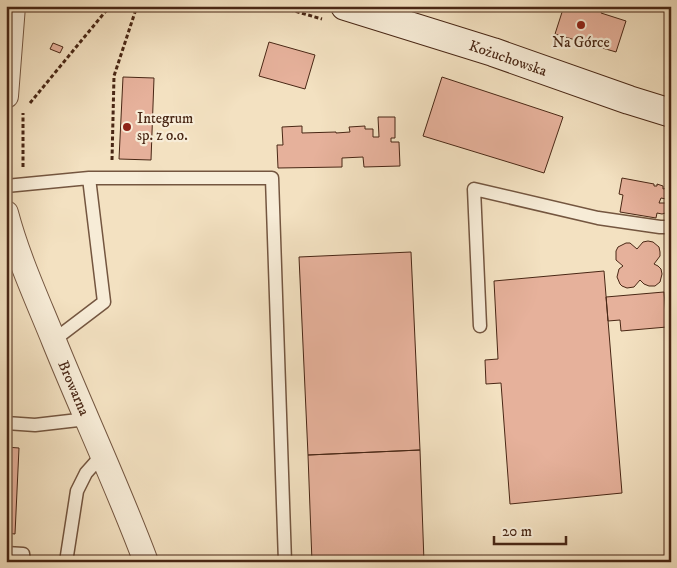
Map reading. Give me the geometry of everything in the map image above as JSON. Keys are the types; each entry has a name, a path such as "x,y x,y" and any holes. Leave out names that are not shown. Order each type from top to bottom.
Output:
{"main road":[{"name":"Kożuchowska","path":"344,6 386,13 629,100 671,113"}],"street":[{"path":"13,6 15,104"},
{"name":"Browarna","path":"6,213 12,255 54,340 146,562"}],"lane":[{"path":"54,340 104,302 89,178"},
{"path":"6,186 89,178 272,178 285,562"},
{"path":"480,326 474,190 598,218 671,227"},
{"path":"6,423 35,424 87,419"},
{"path":"66,562 77,491 86,473 102,455"},
{"path":"6,553 23,554 24,562"}],"path":[{"path":"29,104 112,6"},
{"path":"112,178 114,76 137,6"},
{"path":"277,6 314,17"},
{"path":"15,104 24,184"}],"building":[{"path":"564,6 603,6 601,13 626,21 616,52 555,34"},
{"path":"269,42 315,55 305,89 259,76"},
{"path":"53,43 63,47 60,53 50,49"},
{"path":"123,77 154,78 151,160 119,159"},
{"path":"442,77 563,117 544,173 423,136"},
{"path":"378,117 395,117 395,138 391,138 391,142 399,142 400,166 364,167 363,157 342,158 342,167 278,168 277,145 283,145 282,127 302,126 302,133 336,133 350,132 349,127 365,126 365,129 373,129 373,137 379,137"},
{"path":"622,178 654,184 654,186 657,186 657,184 663,186 663,189 667,188 671,191 671,197 661,198 659,203 665,203 670,207 669,212 657,213 656,218 620,212 623,195 619,194"},
{"path":"643,242 653,242 659,247 660,256 654,264 661,269 660,282 655,286 649,286 640,280 634,287 627,288 622,286 617,277 619,269 623,266 616,260 618,247 630,243 637,249"},
{"path":"411,252 420,450 308,455 299,257"},
{"path":"604,271 622,493 510,504 501,383 486,384 485,360 498,359 494,281"},
{"path":"664,292 667,327 621,331 620,320 608,321 606,297"},
{"path":"6,447 19,448 15,534 6,533"},
{"path":"420,450 424,562 312,562 308,455"}],"place":[{"name":"Na Górce","path":"581,25"},
{"name":"Integrum sp. z o.o.","path":"127,127"}]}
